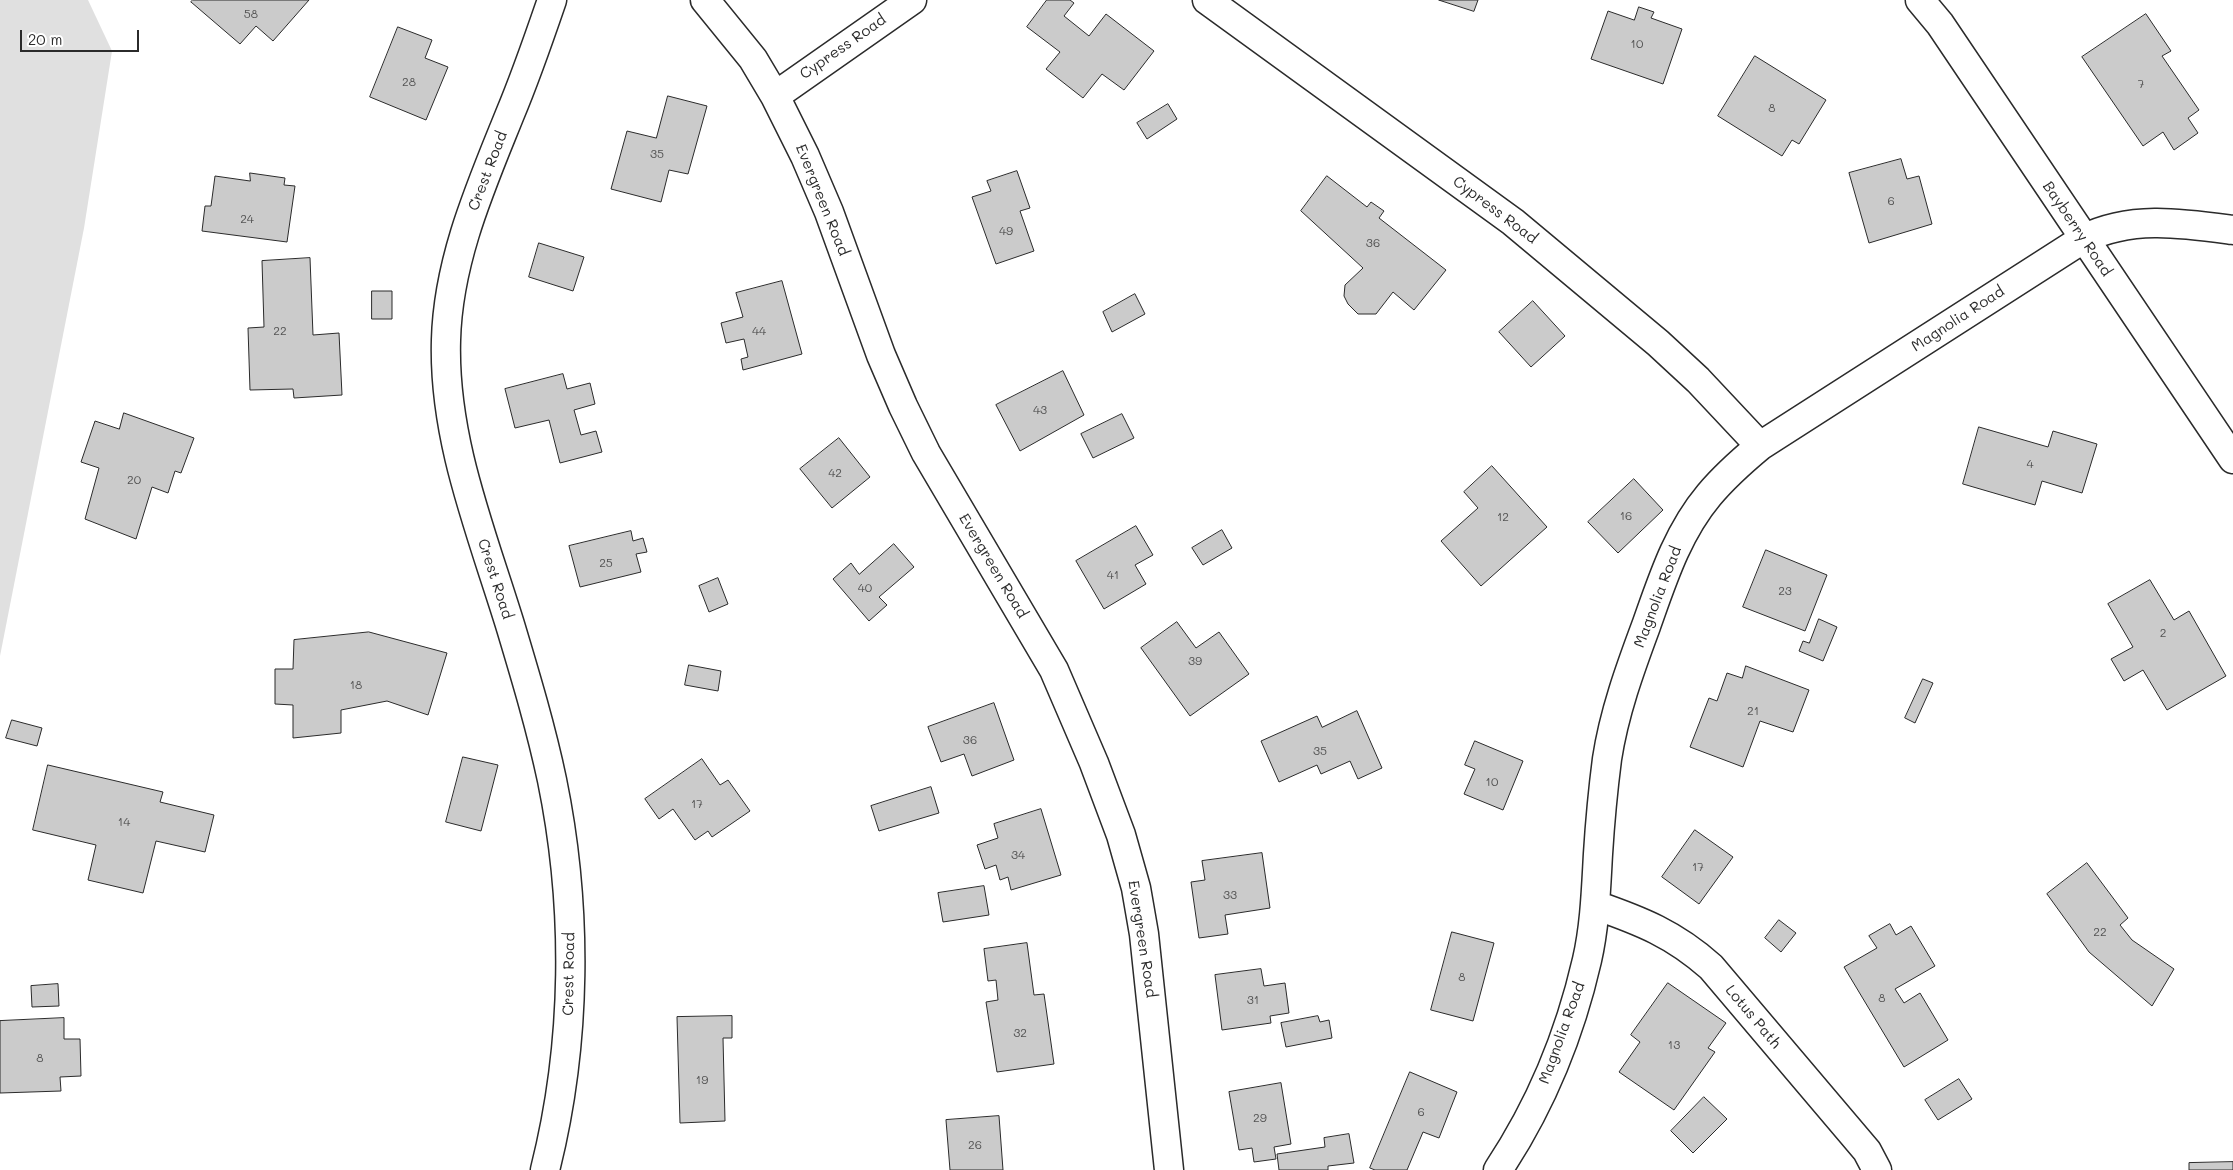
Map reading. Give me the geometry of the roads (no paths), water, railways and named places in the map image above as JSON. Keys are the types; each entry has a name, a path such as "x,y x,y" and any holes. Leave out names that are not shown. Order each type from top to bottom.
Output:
{"street":[{"name":"Crest Road","path":"545,1170 560,1092 568,1024 571,961 564,848 552,780 536,713 459,458 447,383 446,338 451,295 462,240 478,190 526,74 552,0"},
{"name":"Evergreen Road","path":"706,0 753,60 775,96 805,156 829,212 881,355 903,406 931,461 1054,670 1094,763 1121,835 1136,888 1145,943 1169,1170"},
{"name":"Cypress Road","path":"775,96 912,0"},
{"name":"Cypress Road","path":"1207,0 1513,222 1658,343 1698,380 1760,446"},
{"name":"Bayberry Road","path":"1920,0 1949,37 2083,239 2233,459"},
{"name":"Magnolia Road","path":"1498,1170 1516,1143 1534,1107 1575,1008 1588,958 1595,906 1608,757 1628,675 1672,553 1708,496 1731,471 1760,446 2083,239 2109,228 2142,223 2178,223 2233,230"},
{"name":"Lotus Path","path":"1595,906 1635,918 1665,932 1689,948 1711,967 1862,1145 1877,1170"}]}
